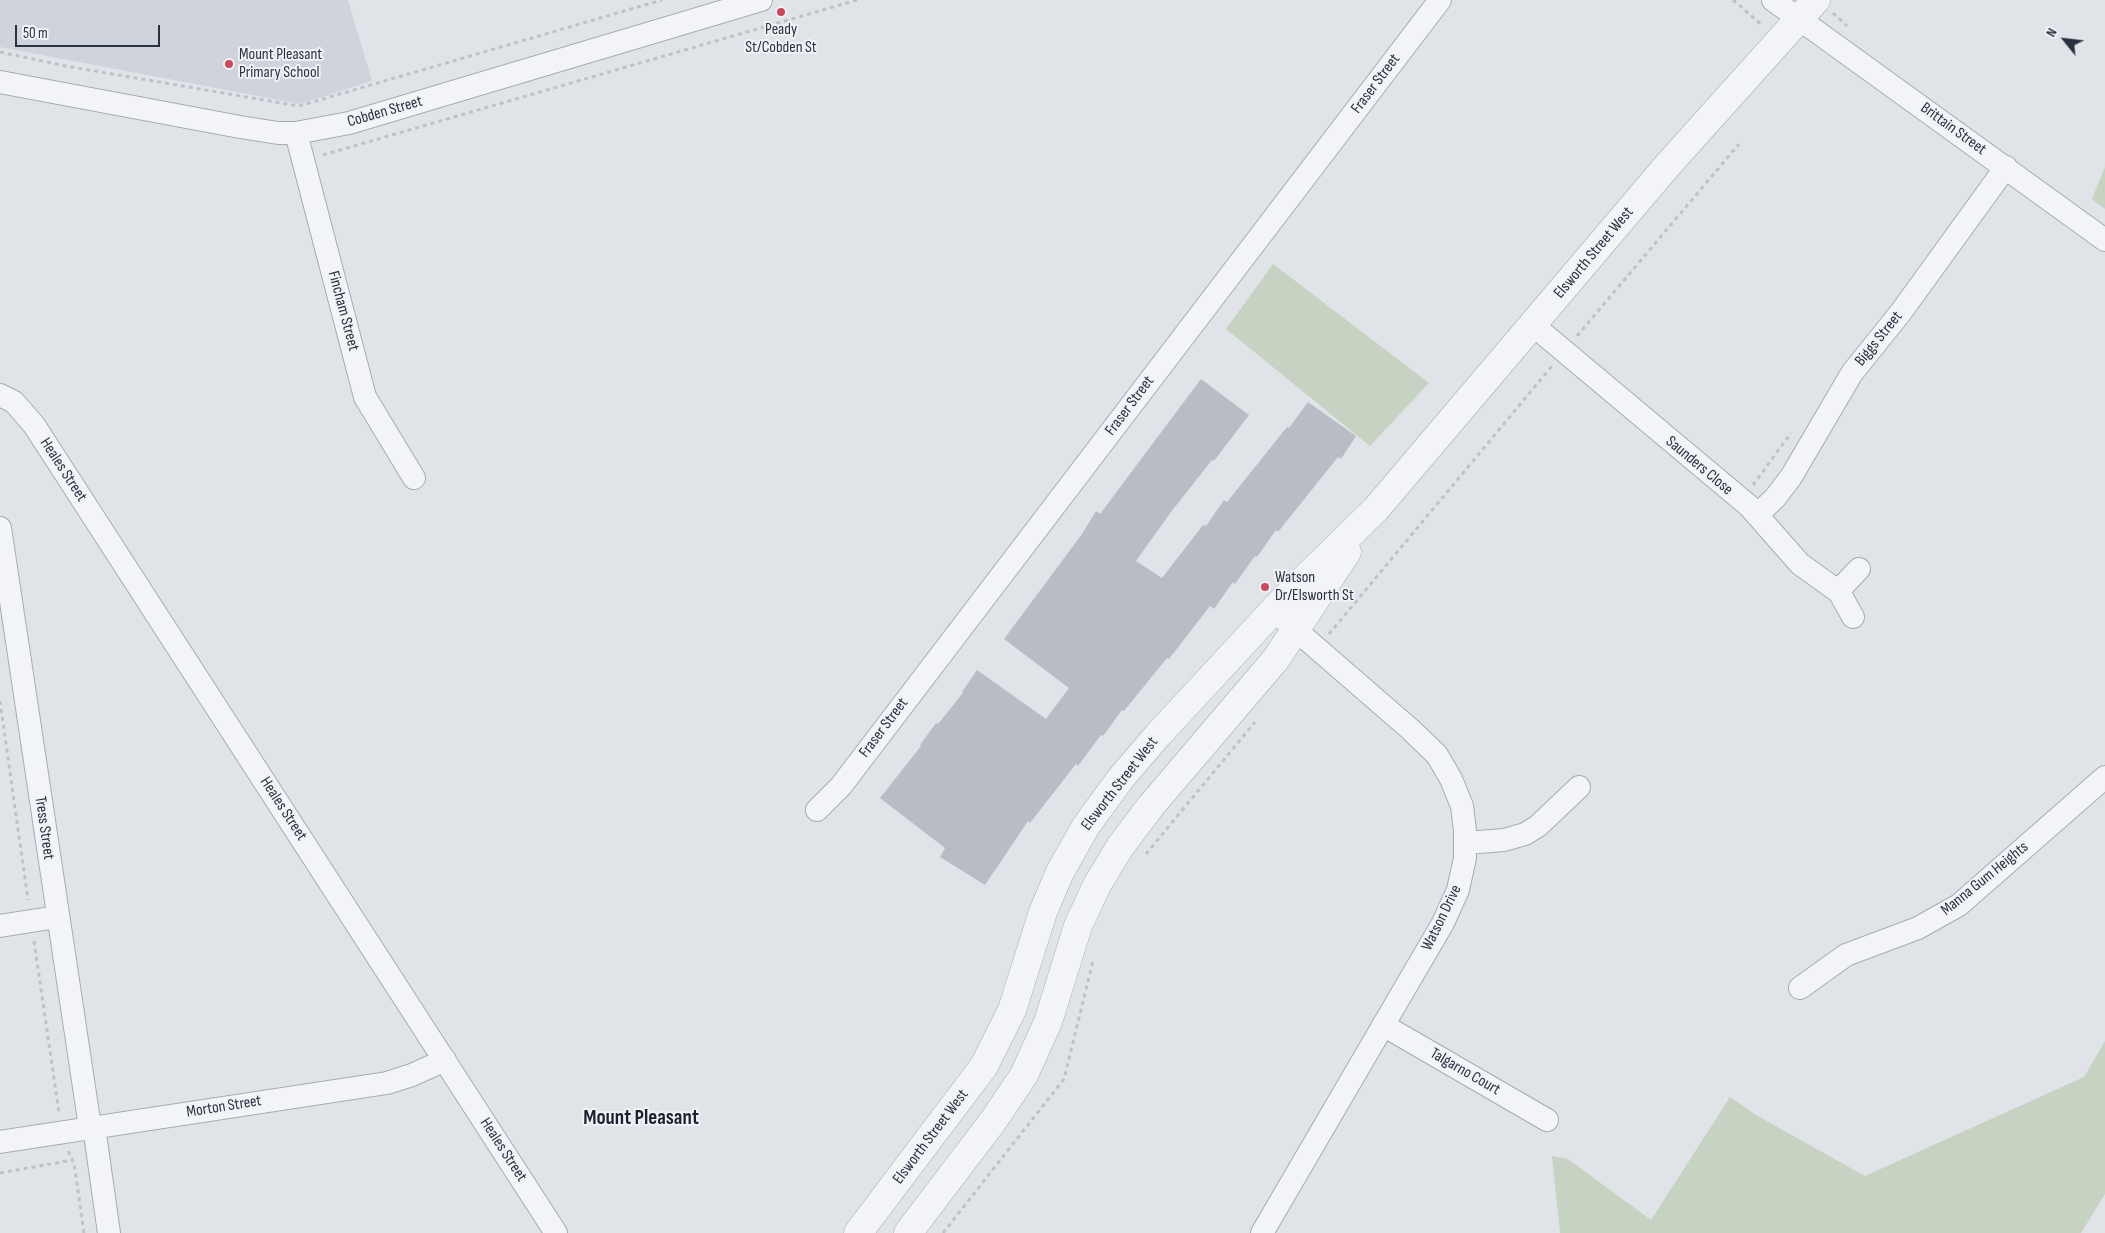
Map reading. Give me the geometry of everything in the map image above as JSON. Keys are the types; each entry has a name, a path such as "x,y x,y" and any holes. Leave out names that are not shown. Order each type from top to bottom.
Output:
{"street":[{"name":"Cobden Street","path":"0,82 240,127 278,133 296,133 349,123 701,9 761,0"},
{"name":"Fraser Street","path":"816,810 841,786 1440,0"},
{"path":"1773,0 1808,10"},
{"name":"Brittain Street","path":"1808,10 2006,167 2105,240"},
{"name":"Elsworth Street West","path":"858,1233 975,1080 996,1045 1019,993 1051,893 1086,826 1141,754 1274,610 1376,509 1696,132 1808,10"},
{"name":"Fincham Street","path":"296,133 365,397 414,478"},
{"name":"Biggs Street","path":"1758,515 1775,498 1795,470 1852,373 1901,312 2006,167"},
{"name":"Saunders Close","path":"1533,325 1758,515 1796,560 1838,591 1853,617"},
{"name":"Heales Street","path":"0,395 14,402 34,425 556,1233"},
{"name":"Elsworth Street West","path":"908,1233 993,1121 1027,1068 1048,1022 1078,926 1097,885 1114,855 1150,807 1265,673 1307,640 1376,509"},
{"name":"Tress Street","path":"0,528 57,917 109,1233"},
{"path":"1838,591 1859,569"},
{"name":"Watson Drive","path":"1262,1233 1449,912 1464,870 1466,843 1462,806 1451,779 1437,755 1274,610"},
{"name":"Manna Gum Heights","path":"1800,988 1846,955 1918,928 1959,905 2105,777"},
{"path":"1466,843 1504,840 1526,834 1538,826 1580,787"},
{"path":"0,926 57,917"},
{"name":"Talgarno Court","path":"1383,1025 1547,1120"},
{"name":"Morton Street","path":"0,1142 387,1083 412,1076 445,1060"}],"path":[{"path":"0,52 66,66 299,106 662,0"},
{"path":"1307,640 1564,351 1739,144"},
{"path":"0,701 65,1145 73,1160 84,1233"},
{"path":"1141,860 1257,720"},
{"path":"944,1233 1064,1079 1094,958"},
{"path":"0,1173 73,1160"}],"shaded area":[{"name":"Mount Pleasant Primary School","path":"0,0 348,0 372,81 300,104 0,47"}],"green space":[{"path":"2105,167 2105,209 2092,199"},
{"path":"1273,264 1429,383 1370,446 1226,329"},
{"path":"2105,1041 2105,1194 2081,1233 1560,1233 1552,1156 1568,1159 1651,1220 1730,1097 1756,1115 1865,1176 2084,1077"}],"building":[{"path":"1201,379 1249,415 1214,461 1212,460 1171,512 1136,561 1162,578 1203,525 1206,526 1224,500 1227,502 1287,427 1289,428 1308,402 1356,436 1341,459 1338,457 1278,532 1276,530 1235,584 1233,582 1214,609 1210,606 1169,659 1167,658 1124,711 1122,710 1078,766 1076,764 1030,823 1028,821 985,885 940,857 945,848 880,798 921,746 936,723 938,724 963,693 977,670 1046,719 1069,688 1004,639 1082,534 1096,511 1100,514"}],"place":[{"name":"Peady St/Cobden St","path":"781,12"},
{"name":"Mount Pleasant Primary School","path":"229,64"},
{"name":"Watson Dr/Elsworth St","path":"1265,587"}],"district":[{"name":"Mount Pleasant","path":"641,1119"}]}
